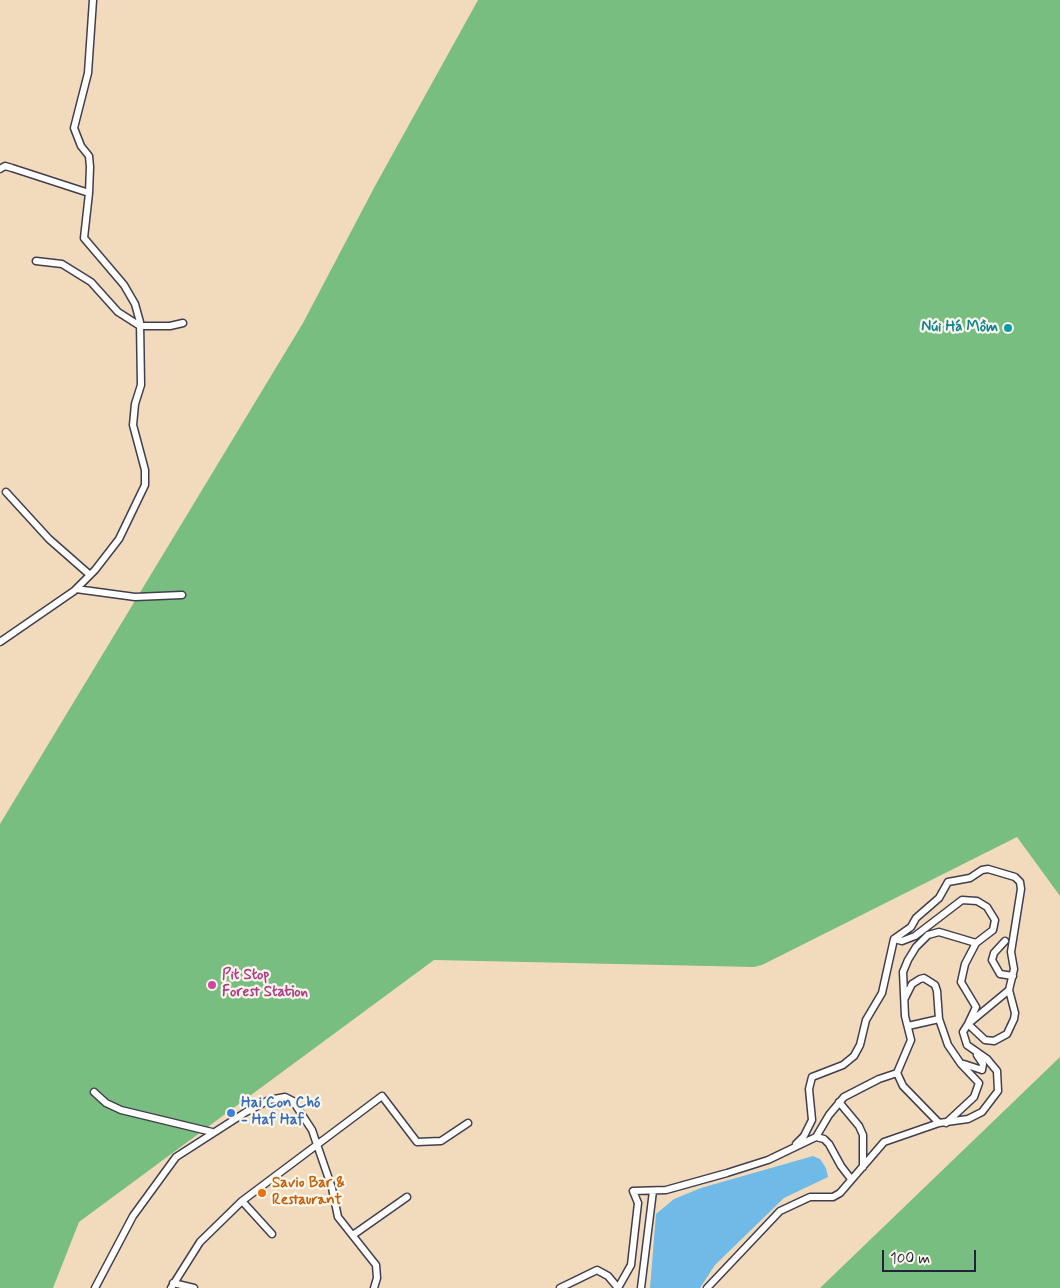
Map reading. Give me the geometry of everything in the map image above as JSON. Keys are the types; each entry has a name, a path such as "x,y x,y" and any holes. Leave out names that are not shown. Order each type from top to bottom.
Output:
{"street":[{"path":"0,642 76,589 90,574 119,539 145,485 145,470 133,425 135,404 141,385 140,326 135,304 124,284 107,263 85,241 83,232 89,193 89,156 81,146 74,128 88,73 93,0"},
{"path":"0,169 5,166 89,193"},
{"path":"36,261 62,264 91,282 118,312 140,326 170,326 183,323"},
{"path":"6,492 49,539 90,574"},
{"path":"76,589 135,597 182,595"},
{"path":"792,1148 804,1136 812,1120 810,1088 812,1077 822,1071 843,1065 854,1056 860,1045 866,1020 882,993 894,939 911,927 916,918 939,898 948,882 970,878 988,869 1015,877 1020,886 1011,952 1013,976 1009,990 1015,1013 1006,1034 994,1042 985,1040 968,1024"},
{"path":"894,939 902,942 914,936 958,902 969,899 988,907 995,920 993,930 976,943 966,964 961,982 976,1008 968,1024"},
{"path":"560,1288 597,1270 608,1276 618,1288 631,1265 638,1203 633,1191 666,1190 768,1160 816,1137 839,1102 865,1086 897,1073 911,1040 905,999 905,966 922,940 928,935 939,932 976,943"},
{"path":"1005,940 994,953 992,960 1000,974 1013,976"},
{"path":"905,999 912,984 916,981 924,978 930,981 937,991 939,1019 948,1045 961,1064 977,1080 978,1089 964,1107 942,1123"},
{"path":"706,1288 780,1211 810,1197 833,1196 840,1193 884,1142 942,1123 968,1119 978,1114 991,1103 998,1091 997,1070 986,1059 966,1045 963,1037 964,1027 1009,990"},
{"path":"908,1026 939,1019"},
{"path":"961,1064 982,1070 983,1064 976,1052"},
{"path":"897,1073 903,1086 942,1123"},
{"path":"94,1092 106,1103 121,1110 212,1132"},
{"path":"194,1288 172,1285 200,1242 242,1201 382,1096 417,1142 441,1141 468,1123"},
{"path":"95,1288 133,1216 176,1157 212,1132 269,1100 285,1097 293,1101 304,1114 318,1144 338,1217 376,1265 377,1278 374,1288"},
{"path":"839,1102 859,1126 863,1136 863,1167"},
{"path":"816,1137 824,1139 829,1144 841,1166 851,1179"},
{"path":"642,1288 653,1191"},
{"path":"352,1235 407,1197"},
{"path":"242,1201 272,1234"}],"green space":[{"path":"478,0 1060,0 1060,896 1017,837 762,965 754,967 434,960 79,1222 53,1288 0,1288 0,824 303,323 375,186"},
{"path":"1060,1057 1060,1288 820,1288"}],"water":[{"path":"813,1156 820,1159 826,1168 828,1177 784,1198 715,1265 700,1288 650,1288 656,1214 674,1199 701,1188"}],"place":[{"name":"Núi Há Mồm","path":"1008,328"},
{"name":"Pit Stop Forest Station","path":"212,985"},
{"name":"Hai Con Chó - Haf Haf","path":"231,1113"},
{"name":"Savio Bar & Restaurant","path":"262,1193"}]}
